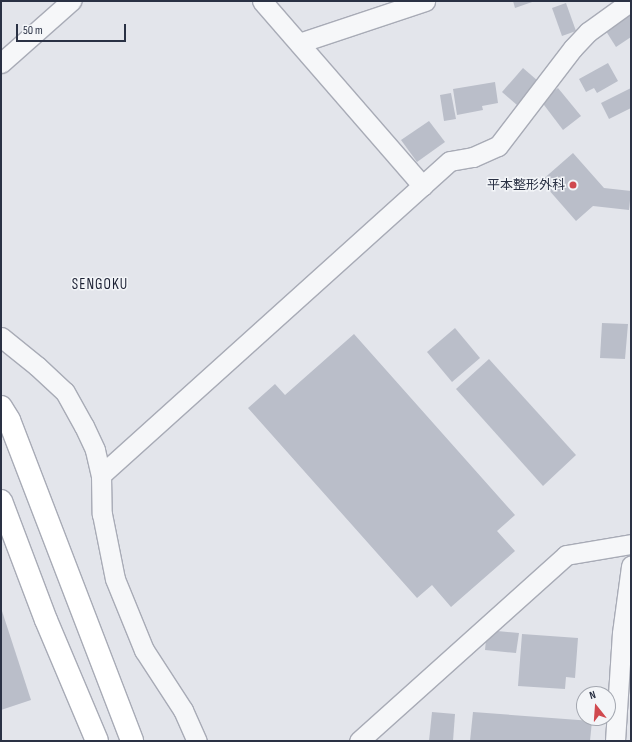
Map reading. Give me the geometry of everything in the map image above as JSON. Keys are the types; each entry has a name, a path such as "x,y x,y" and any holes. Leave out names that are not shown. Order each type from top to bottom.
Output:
{"highway":[{"path":"1,407 9,420 132,741"},
{"path":"1,432 37,494"},
{"path":"1,492 10,523"},
{"path":"1,501 46,620 94,736"}],"street":[{"path":"1,63 71,1"},
{"path":"262,1 423,186"},
{"path":"299,43 426,1"},
{"path":"101,475 450,161 473,157 498,146 572,48 588,32 630,1"},
{"path":"1,337 37,366 64,392 95,450 101,475 102,514 115,579 144,650 183,710 197,741"},
{"path":"359,741 566,555 631,544"},
{"path":"615,741 622,632 631,566"}],"building":[{"path":"513,1 535,1 515,8"},
{"path":"566,3 576,31 562,36 552,8"},
{"path":"631,10 631,37 616,47 604,28"},
{"path":"608,63 618,81 597,93 594,88 586,92 579,79"},
{"path":"523,68 538,81 517,105 502,92"},
{"path":"495,82 498,103 482,106 483,110 457,115 453,89"},
{"path":"558,88 581,116 563,130 541,101"},
{"path":"631,88 631,108 609,119 601,103"},
{"path":"451,93 456,119 444,121 440,95"},
{"path":"429,121 445,142 417,162 401,140"},
{"name":"平本整形外科","path":"573,153 604,188 631,191 629,210 593,206 576,221 541,181"},
{"path":"602,323 628,324 625,359 600,358"},
{"path":"455,328 480,358 452,382 427,352"},
{"path":"354,334 515,515 497,531 515,551 451,607 432,585 417,598 248,408 275,384 285,395"},
{"path":"489,359 576,455 543,486 456,389"},
{"path":"1,608 31,700 1,710"},
{"path":"487,630 519,633 516,653 485,650"},
{"path":"522,634 578,638 575,678 566,677 565,689 518,686"},
{"path":"432,712 455,714 453,741 429,741"},
{"path":"473,712 576,720 576,726 592,726 590,741 470,741"}],"place":[{"name":"平本整形外科","path":"573,185"}],"district":[{"name":"SENGOKU","path":"100,285"}]}
